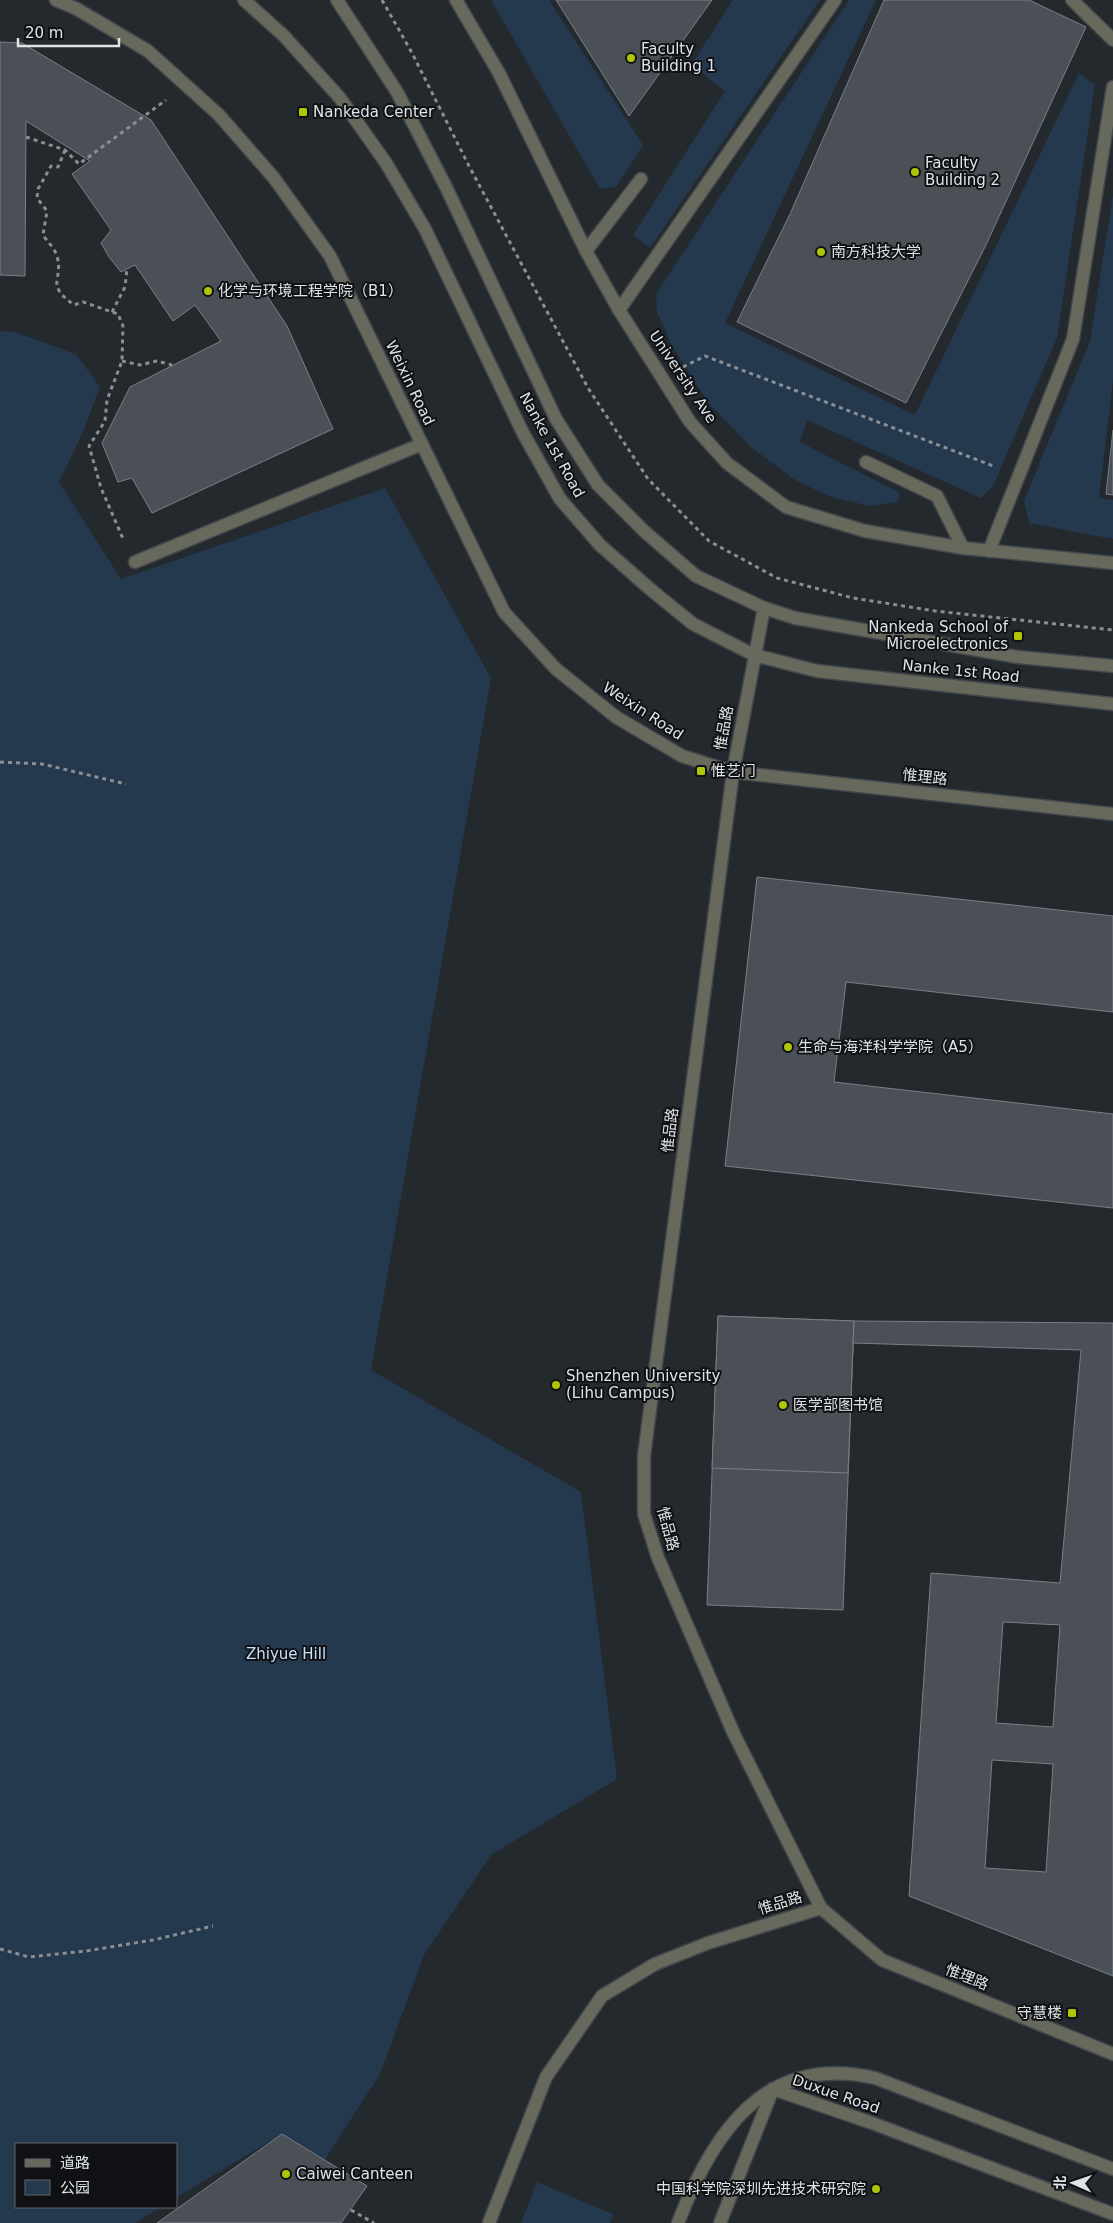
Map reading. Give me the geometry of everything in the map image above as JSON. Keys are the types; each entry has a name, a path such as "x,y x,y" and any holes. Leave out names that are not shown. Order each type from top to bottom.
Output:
{"street":[{"name":"Weixin Road","path":"56,0 77,9 148,51 219,115 274,178 330,256 504,612 556,669 616,717 682,756 733,772"},
{"name":"Nanke 1st Road","path":"244,0 284,36 334,92 386,163 425,229 523,433 560,499 600,545 694,624 754,655 817,671 1113,704"},
{"name":"Nanke 1st Road","path":"337,0 397,92 446,187 556,419 598,485 644,531 696,576 764,608 796,618 1018,657 1113,666"},
{"name":"University Ave","path":"456,0 498,73 586,251 619,310 690,422 727,463 786,507 865,531 963,548 1113,563"},
{"path":"619,310 835,0"},
{"path":"1072,0 1113,40"},
{"path":"989,551 1073,339 1113,87"},
{"path":"586,251 641,180"},
{"path":"135,562 422,444"},
{"path":"866,462 938,496 963,548"},
{"name":"惟品路","path":"489,2223 546,2077 602,1996 654,1964 708,1942 821,1908 734,1734 658,1558 644,1514 644,1456 733,772 764,608"},
{"name":"惟理路","path":"733,772 1113,814"},
{"name":"惟理路","path":"821,1908 882,1960 1113,2054"},
{"name":"Duxue Road","path":"773,2089 803,2076 827,2072 853,2073 875,2078 1113,2168"},
{"path":"678,2223 704,2164 723,2134 743,2111 773,2089"},
{"path":"720,2223 773,2089"},
{"name":"Duxue Road","path":"773,2089 872,2123 1113,2214"}],"path":[{"path":"26,137 65,150 79,164 186,85"},
{"path":"65,150 58,168 51,166 38,189 37,198 47,212 43,235 56,254 58,264 55,282 61,296 74,305 84,302 118,314 123,326 122,361 107,400 105,421 89,446 101,488 135,562"},
{"path":"112,312 125,287 127,269"},
{"path":"663,378 705,356 1018,476"},
{"path":"122,361 140,364 157,361 172,365"},
{"path":"0,762 42,764 126,784"},
{"path":"0,1949 28,1957 38,1956 153,1940 214,1926"},
{"path":"351,2210 374,2223"}],"green space":[{"path":"491,0 549,0 643,145 616,187 600,189"},
{"path":"733,0 820,0 650,248 633,235 725,91 691,65"},
{"path":"849,0 876,0 725,323 915,415 1079,73 1095,85 1057,338 993,486 981,498 807,420 800,442 900,493 897,502 870,506 831,497 795,480 752,448 709,404 672,346 657,312 656,294"},
{"path":"1113,195 1113,380 1099,498 1113,500 1113,539 1029,523 1024,501 1090,341"},
{"name":"Zhiyue Hill","path":"0,331 14,332 76,354 100,387 83,432 59,482 121,579 385,488 491,678 371,1370 581,1492 617,1779 491,1855 424,1955 380,2074 324,2161 282,2134 178,2197 178,2143 15,2143 15,2208 159,2208 135,2223 0,2223"},
{"path":"537,2182 613,2214 610,2223 521,2223"}],"building":[{"name":"Faculty Building 1","path":"556,0 712,0 629,116"},
{"name":"Faculty Building 2","path":"884,0 1029,0 1086,27 985,247 906,403 737,322 790,214"},
{"name":"化学与环境工程学院（B1）","path":"0,42 22,43 151,120 287,326 333,429 152,513 132,478 118,482 102,443 130,387 221,341 195,305 173,321 135,265 121,272 101,243 111,230 72,174 90,161 26,121 25,276 0,275"},
{"path":"1113,430 1113,495 1106,494"},
{"name":"生命与海洋科学学院（A5）","path":"757,877 1113,916 1113,1012 846,982 834,1082 1113,1114 1113,1208 725,1166"},
{"name":"医学部图书馆","path":"718,1316 854,1321 843,1610 707,1605"},
{"path":"718,1316 854,1321 848,1473 712,1468"},
{"path":"854,1321 1113,1323 1113,1976 909,1896 931,1573 1060,1583 1081,1350 853,1343","holes":["1003,1622 1060,1625 1053,1727 996,1723","992,1760 1053,1764 1046,1872 985,1868"]},
{"name":"Caiwei Canteen","path":"282,2134 367,2186 341,2223 157,2223"}],"place":[{"name":"Faculty Building 1","path":"631,58"},
{"name":"Nankeda Center","path":"303,112"},
{"name":"Faculty Building 2","path":"915,172"},
{"name":"南方科技大学","path":"821,252"},
{"name":"化学与环境工程学院（B1）","path":"208,291"},
{"name":"Nankeda School of Microelectronics","path":"1018,636"},
{"name":"惟艺门","path":"701,771"},
{"name":"生命与海洋科学学院（A5）","path":"788,1047"},
{"name":"Shenzhen University (Lihu Campus)","path":"556,1385"},
{"name":"医学部图书馆","path":"783,1405"},
{"name":"守慧楼","path":"1072,2013"},
{"name":"Caiwei Canteen","path":"286,2174"},
{"name":"中国科学院深圳先进技术研究院","path":"876,2189"}]}
